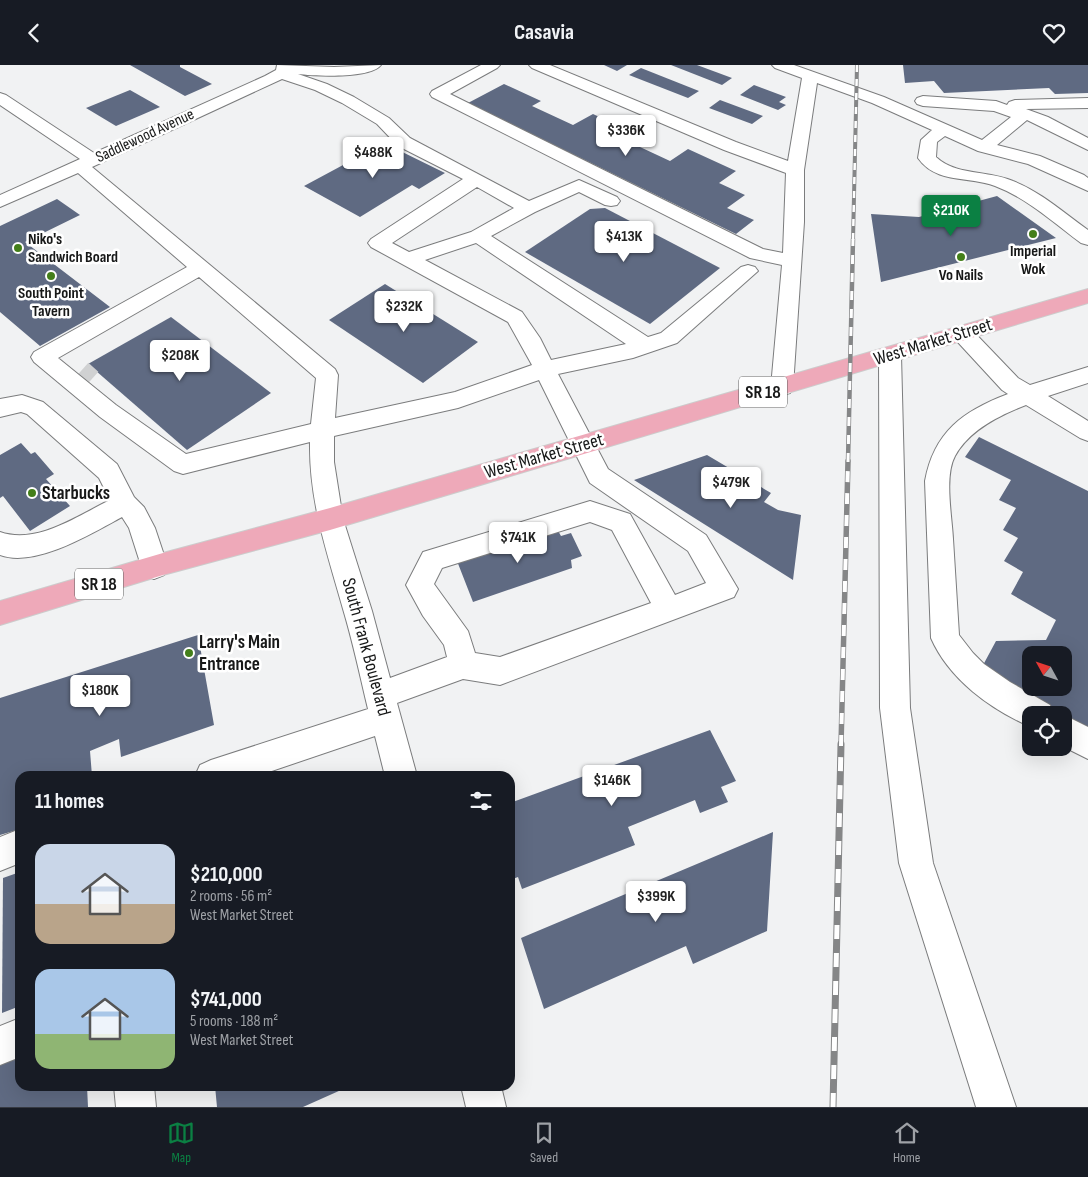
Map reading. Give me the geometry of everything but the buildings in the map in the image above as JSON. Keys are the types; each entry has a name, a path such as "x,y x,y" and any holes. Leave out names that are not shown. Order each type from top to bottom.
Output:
{"main road":[{"name":"West Market Street","path":"0,613 782,387 1088,295"}],"street":[{"path":"284,69 340,72 359,70 373,65"},
{"path":"492,65 438,94 757,254 792,261"},
{"path":"537,65 721,142 795,170"},
{"path":"780,65 878,100 984,147 1034,160 1078,179 1088,186"},
{"path":"284,69 348,100 383,121 404,141 528,208"},
{"name":"Saddlewood Avenue","path":"0,202 284,69"},
{"path":"792,261 801,71"},
{"path":"0,98 86,163 200,268 42,357 108,411 183,464 322,430 458,400 545,369 669,339 761,274 792,261"},
{"path":"923,101 996,106 1088,103"},
{"path":"996,106 1022,115 1030,115 1042,119 1088,145"},
{"path":"984,147 1022,115"},
{"path":"942,130 929,140 927,158 934,166 954,174 998,181 1034,201 1088,239"},
{"path":"223,771 382,707 463,665 500,671 724,589 697,543 599,476 529,338 515,317 378,243 476,179"},
{"path":"408,259 478,236 528,208 579,185 623,207"},
{"path":"478,236 644,346"},
{"name":"South Frank Boulevard","path":"200,268 327,375 322,430 324,483 330,519 358,611 399,771"},
{"path":"761,274 782,387"},
{"path":"962,333 1010,384 1088,432"},
{"path":"890,355 895,708 916,863 996,1107"},
{"path":"52,367 86,376 111,398 108,411"},
{"path":"1024,706 982,680 952,651 945,638 938,481 940,465 946,450 962,433 993,410 1088,375"},
{"path":"0,408 22,403 35,407 108,471 124,504 134,513 142,529 154,567"},
{"path":"0,543 2,546 17,549 37,545 124,504"},
{"path":"463,665 458,640 433,607 420,585 433,560 590,511 620,522 668,609"},
{"path":"1072,735 1088,744"},
{"path":"0,854 15,848"},
{"path":"0,1046 15,1039"},
{"path":"134,1091 136,1107"},
{"path":"482,1091 486,1107"}],"tunnel":[{"path":"81,371 91,380"}],"railway":[{"path":"853,240 857,65"},
{"path":"848,462 853,239"},
{"path":"841,746 848,461"},
{"path":"833,1107 841,744"}],"place":[{"name":"Imperial Wok","path":"1033,234"},
{"name":"Niko's Sandwich Board","path":"18,248"},
{"name":"Vo Nails","path":"961,257"},
{"name":"South Point Tavern","path":"51,276"},
{"name":"Starbucks","path":"32,493"},
{"name":"Larry's Main Entrance","path":"189,653"}]}
